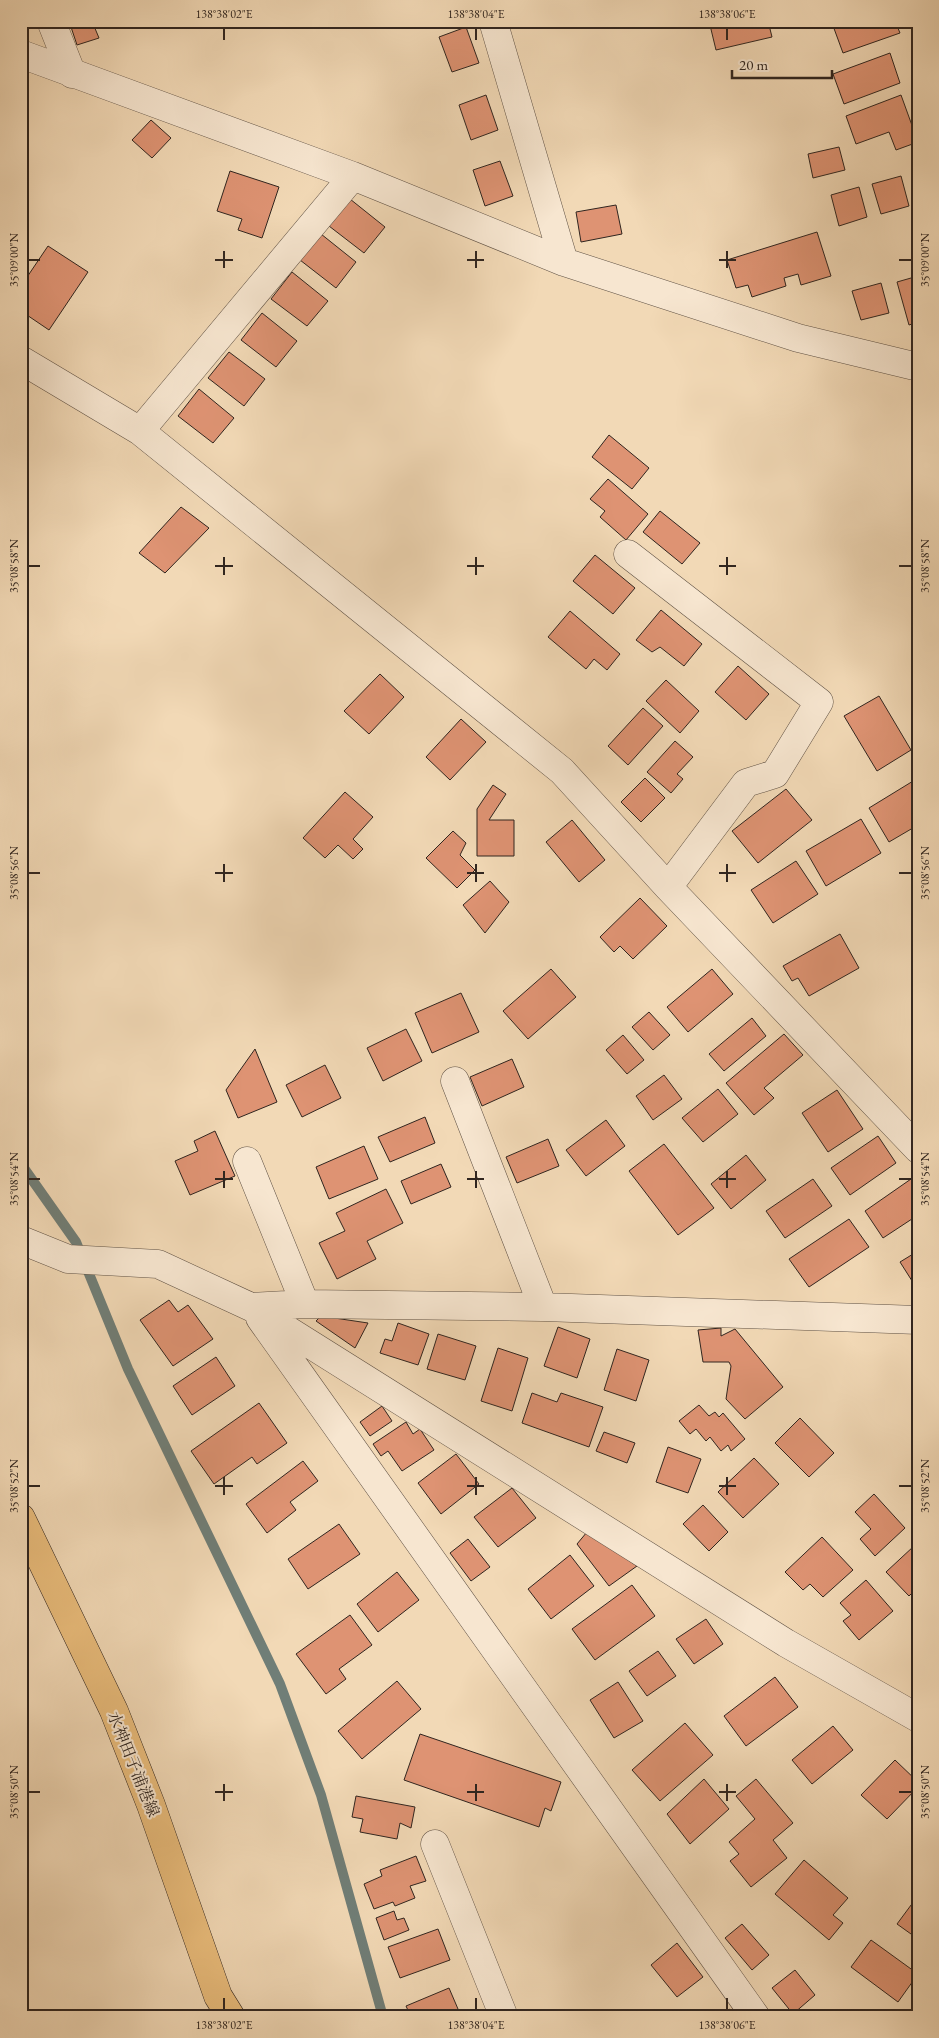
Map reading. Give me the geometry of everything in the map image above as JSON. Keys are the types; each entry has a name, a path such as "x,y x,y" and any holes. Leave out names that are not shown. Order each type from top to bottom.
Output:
{"main road":[{"name":"水神田子浦港線","path":"21,1518 114,1711 151,1804 218,1996 231,2017"}],"street":[{"path":"51,21 72,74"},
{"path":"493,21 564,262"},
{"path":"21,54 354,176 564,262 798,338 918,367"},
{"path":"140,431 354,176"},
{"path":"21,360 140,431 562,771 668,887 918,1149"},
{"path":"628,554 819,702 775,774 746,783 668,887"},
{"path":"455,1081 543,1307"},
{"path":"247,1161 305,1304"},
{"path":"21,1240 68,1259 158,1264 252,1307 786,1644 918,1718"},
{"path":"252,1307 305,1304 543,1307 918,1320"},
{"path":"252,1307 756,2017"},
{"path":"436,1844 504,2017"}],"building":[{"path":"69,21 108,21 94,26 99,38 77,45"},
{"path":"709,21 768,21 772,37 716,50"},
{"path":"837,21 895,21 900,33 843,53 832,23"},
{"path":"466,27 479,63 452,72 439,37"},
{"path":"890,53 900,83 844,104 833,74"},
{"path":"486,95 498,130 471,140 459,105"},
{"path":"901,95 918,142 896,150 889,132 856,144 846,116"},
{"path":"151,120 171,138 152,158 132,140"},
{"path":"839,147 845,170 813,178 808,154"},
{"path":"500,161 513,196 485,206 473,170"},
{"path":"230,171 279,187 262,238 238,230 242,219 217,211"},
{"path":"901,176 909,206 881,214 872,184"},
{"path":"859,187 867,217 839,226 831,195"},
{"path":"350,199 385,227 364,253 329,226"},
{"path":"616,205 622,234 581,242 576,212"},
{"path":"817,232 831,276 801,285 798,274 784,278 786,286 752,297 748,285 736,288 727,260"},
{"path":"321,234 356,262 336,288 300,260"},
{"path":"48,246 88,272 49,330 21,311 21,286"},
{"path":"292,272 328,301 307,326 271,299"},
{"path":"918,276 918,322 909,325 897,282"},
{"path":"881,283 889,313 861,320 852,291"},
{"path":"262,313 297,341 276,367 241,340"},
{"path":"229,352 265,379 244,406 208,378"},
{"path":"199,389 234,418 213,443 178,416"},
{"path":"609,435 649,468 632,489 592,457"},
{"path":"608,479 648,514 626,540 600,517 605,511 590,499"},
{"path":"181,507 209,528 165,573 139,553"},
{"path":"660,511 700,543 682,564 643,532"},
{"path":"595,555 635,588 613,614 573,581"},
{"path":"661,610 702,644 684,666 660,647 652,652 636,640"},
{"path":"570,611 620,654 607,670 594,659 586,669 548,637"},
{"path":"738,666 769,694 746,720 715,692"},
{"path":"380,674 404,697 369,734 344,711"},
{"path":"666,680 699,711 680,733 646,701"},
{"path":"879,696 911,750 877,771 844,716"},
{"path":"643,708 663,726 628,765 608,746"},
{"path":"461,719 486,742 450,780 426,757"},
{"path":"675,741 693,757 677,774 683,779 671,793 647,772"},
{"path":"645,778 665,798 641,822 621,802"},
{"path":"918,778 918,825 889,842 869,808"},
{"path":"493,785 506,794 489,820 514,820 514,856 477,856 477,809"},
{"path":"786,789 812,820 758,863 732,831"},
{"path":"345,792 373,817 353,839 363,849 353,859 338,845 325,858 303,838"},
{"path":"861,819 881,853 826,886 806,851"},
{"path":"572,820 605,860 579,882 546,842"},
{"path":"453,831 466,843 460,855 475,870 457,888 426,858"},
{"path":"796,861 818,894 773,923 751,890"},
{"path":"490,881 509,902 485,933 463,905"},
{"path":"640,898 667,926 633,959 620,946 614,952 600,937"},
{"path":"840,934 859,968 809,996 798,978 792,981 783,966"},
{"path":"551,969 576,997 528,1039 503,1011"},
{"path":"712,969 733,994 688,1032 667,1007"},
{"path":"461,993 479,1032 432,1053 415,1013"},
{"path":"649,1012 670,1035 653,1050 632,1027"},
{"path":"752,1018 766,1036 724,1071 709,1054"},
{"path":"406,1029 422,1061 383,1081 367,1048"},
{"path":"784,1034 803,1055 764,1088 774,1098 754,1115 726,1083"},
{"path":"623,1035 644,1060 627,1074 606,1050"},
{"path":"255,1049 277,1102 238,1118 226,1090"},
{"path":"512,1059 524,1087 482,1106 470,1077"},
{"path":"325,1065 341,1098 302,1117 286,1085"},
{"path":"664,1075 682,1099 653,1120 636,1096"},
{"path":"718,1089 738,1114 703,1142 682,1118"},
{"path":"837,1090 863,1129 828,1152 802,1113"},
{"path":"425,1117 435,1143 390,1162 378,1137"},
{"path":"606,1120 625,1146 586,1176 566,1150"},
{"path":"215,1131 235,1176 190,1195 175,1161 198,1151 194,1141"},
{"path":"878,1136 896,1163 850,1195 831,1168"},
{"path":"548,1139 559,1166 517,1183 506,1157"},
{"path":"664,1144 714,1208 678,1235 629,1171"},
{"path":"364,1146 378,1179 329,1199 316,1167"},
{"path":"746,1155 766,1180 731,1209 711,1184"},
{"path":"441,1164 451,1187 411,1204 401,1181"},
{"path":"813,1179 832,1206 785,1238 766,1211"},
{"path":"911,1179 918,1189 918,1215 883,1238 865,1211"},
{"path":"386,1189 403,1223 367,1241 376,1259 337,1279 319,1243 345,1231 336,1213"},
{"path":"849,1219 869,1247 809,1287 789,1259"},
{"path":"918,1251 918,1282 914,1284 900,1262"},
{"path":"169,1300 178,1312 188,1305 213,1339 173,1366 140,1320"},
{"path":"321,1316 368,1323 355,1348 316,1321"},
{"path":"398,1323 429,1334 418,1365 380,1353 385,1339 392,1341"},
{"path":"558,1327 590,1339 577,1378 544,1366"},
{"path":"721,1328 721,1336 735,1329 783,1387 745,1419 726,1399 731,1366 729,1362 703,1362 698,1330"},
{"path":"438,1334 476,1346 465,1380 427,1369"},
{"path":"498,1348 528,1358 512,1411 481,1401"},
{"path":"617,1349 649,1360 636,1401 604,1390"},
{"path":"216,1357 235,1386 192,1415 173,1386"},
{"path":"532,1393 557,1402 561,1393 603,1407 589,1447 522,1423"},
{"path":"259,1403 287,1443 257,1464 252,1457 214,1484 191,1451"},
{"path":"699,1405 709,1416 715,1412 719,1417 723,1413 745,1439 731,1451 728,1445 721,1451 710,1437 706,1441 696,1429 690,1434 679,1421"},
{"path":"382,1406 392,1421 370,1436 360,1422"},
{"path":"800,1418 834,1453 809,1477 775,1443"},
{"path":"406,1422 413,1434 420,1429 434,1450 402,1471 388,1451 381,1456 373,1444"},
{"path":"604,1432 635,1443 627,1463 596,1451"},
{"path":"668,1447 701,1459 688,1493 656,1482"},
{"path":"456,1454 479,1484 441,1514 418,1483"},
{"path":"754,1458 779,1484 743,1518 718,1492"},
{"path":"303,1461 318,1481 290,1502 296,1510 267,1533 246,1504"},
{"path":"512,1488 536,1518 498,1547 474,1517"},
{"path":"874,1494 905,1528 875,1556 860,1539 871,1529 855,1512"},
{"path":"703,1505 728,1532 709,1551 683,1524"},
{"path":"339,1524 360,1554 308,1589 288,1559"},
{"path":"587,1532 637,1566 609,1586 577,1544"},
{"path":"822,1537 853,1570 823,1597 810,1584 803,1590 785,1572"},
{"path":"468,1539 490,1567 471,1581 450,1553"},
{"path":"914,1546 918,1550 918,1587 909,1596 886,1572"},
{"path":"570,1555 594,1586 551,1619 528,1589"},
{"path":"397,1572 419,1600 378,1632 357,1604"},
{"path":"866,1580 893,1611 859,1640 843,1621 851,1615 840,1603"},
{"path":"632,1585 655,1616 595,1660 572,1629"},
{"path":"350,1615 372,1645 339,1669 346,1679 326,1694 296,1654"},
{"path":"706,1619 723,1644 694,1664 676,1639"},
{"path":"658,1651 676,1676 647,1696 629,1671"},
{"path":"775,1677 798,1707 746,1746 724,1716"},
{"path":"397,1681 421,1709 362,1759 338,1731"},
{"path":"618,1682 643,1721 614,1738 590,1700"},
{"path":"685,1723 713,1755 660,1801 632,1770"},
{"path":"833,1726 853,1750 812,1784 792,1760"},
{"path":"420,1734 561,1782 551,1811 545,1808 539,1827 404,1780"},
{"path":"895,1760 918,1782 918,1787 887,1819 861,1795"},
{"path":"704,1779 729,1809 690,1844 667,1814"},
{"path":"756,1779 793,1823 773,1840 787,1858 751,1887 730,1861 739,1854 729,1842 755,1819 736,1796"},
{"path":"356,1796 415,1807 411,1828 400,1823 397,1839 360,1832 363,1819 352,1817"},
{"path":"416,1856 426,1881 410,1886 415,1898 395,1906 393,1902 374,1909 364,1884 382,1876 380,1870"},
{"path":"804,1860 848,1898 833,1915 843,1923 829,1940 775,1894"},
{"path":"918,1898 918,1939 897,1924"},
{"path":"394,1911 397,1920 404,1918 409,1930 384,1940 376,1918"},
{"path":"742,1924 769,1955 752,1970 725,1938"},
{"path":"438,1929 450,1960 400,1978 388,1947"},
{"path":"871,1940 918,1974 898,2002 851,1967"},
{"path":"677,1943 703,1977 677,1997 651,1965"},
{"path":"795,1970 815,1995 793,2014 772,1988"},
{"path":"449,1988 461,2016 411,2017 406,2006"},
{"path":"730,2009 735,2017 718,2017"},
{"path":"831,2011 838,2017 827,2017"}],"waterway":[{"path":"21,1164 76,1242 128,1369 280,1684 321,1795 383,2017"}]}
